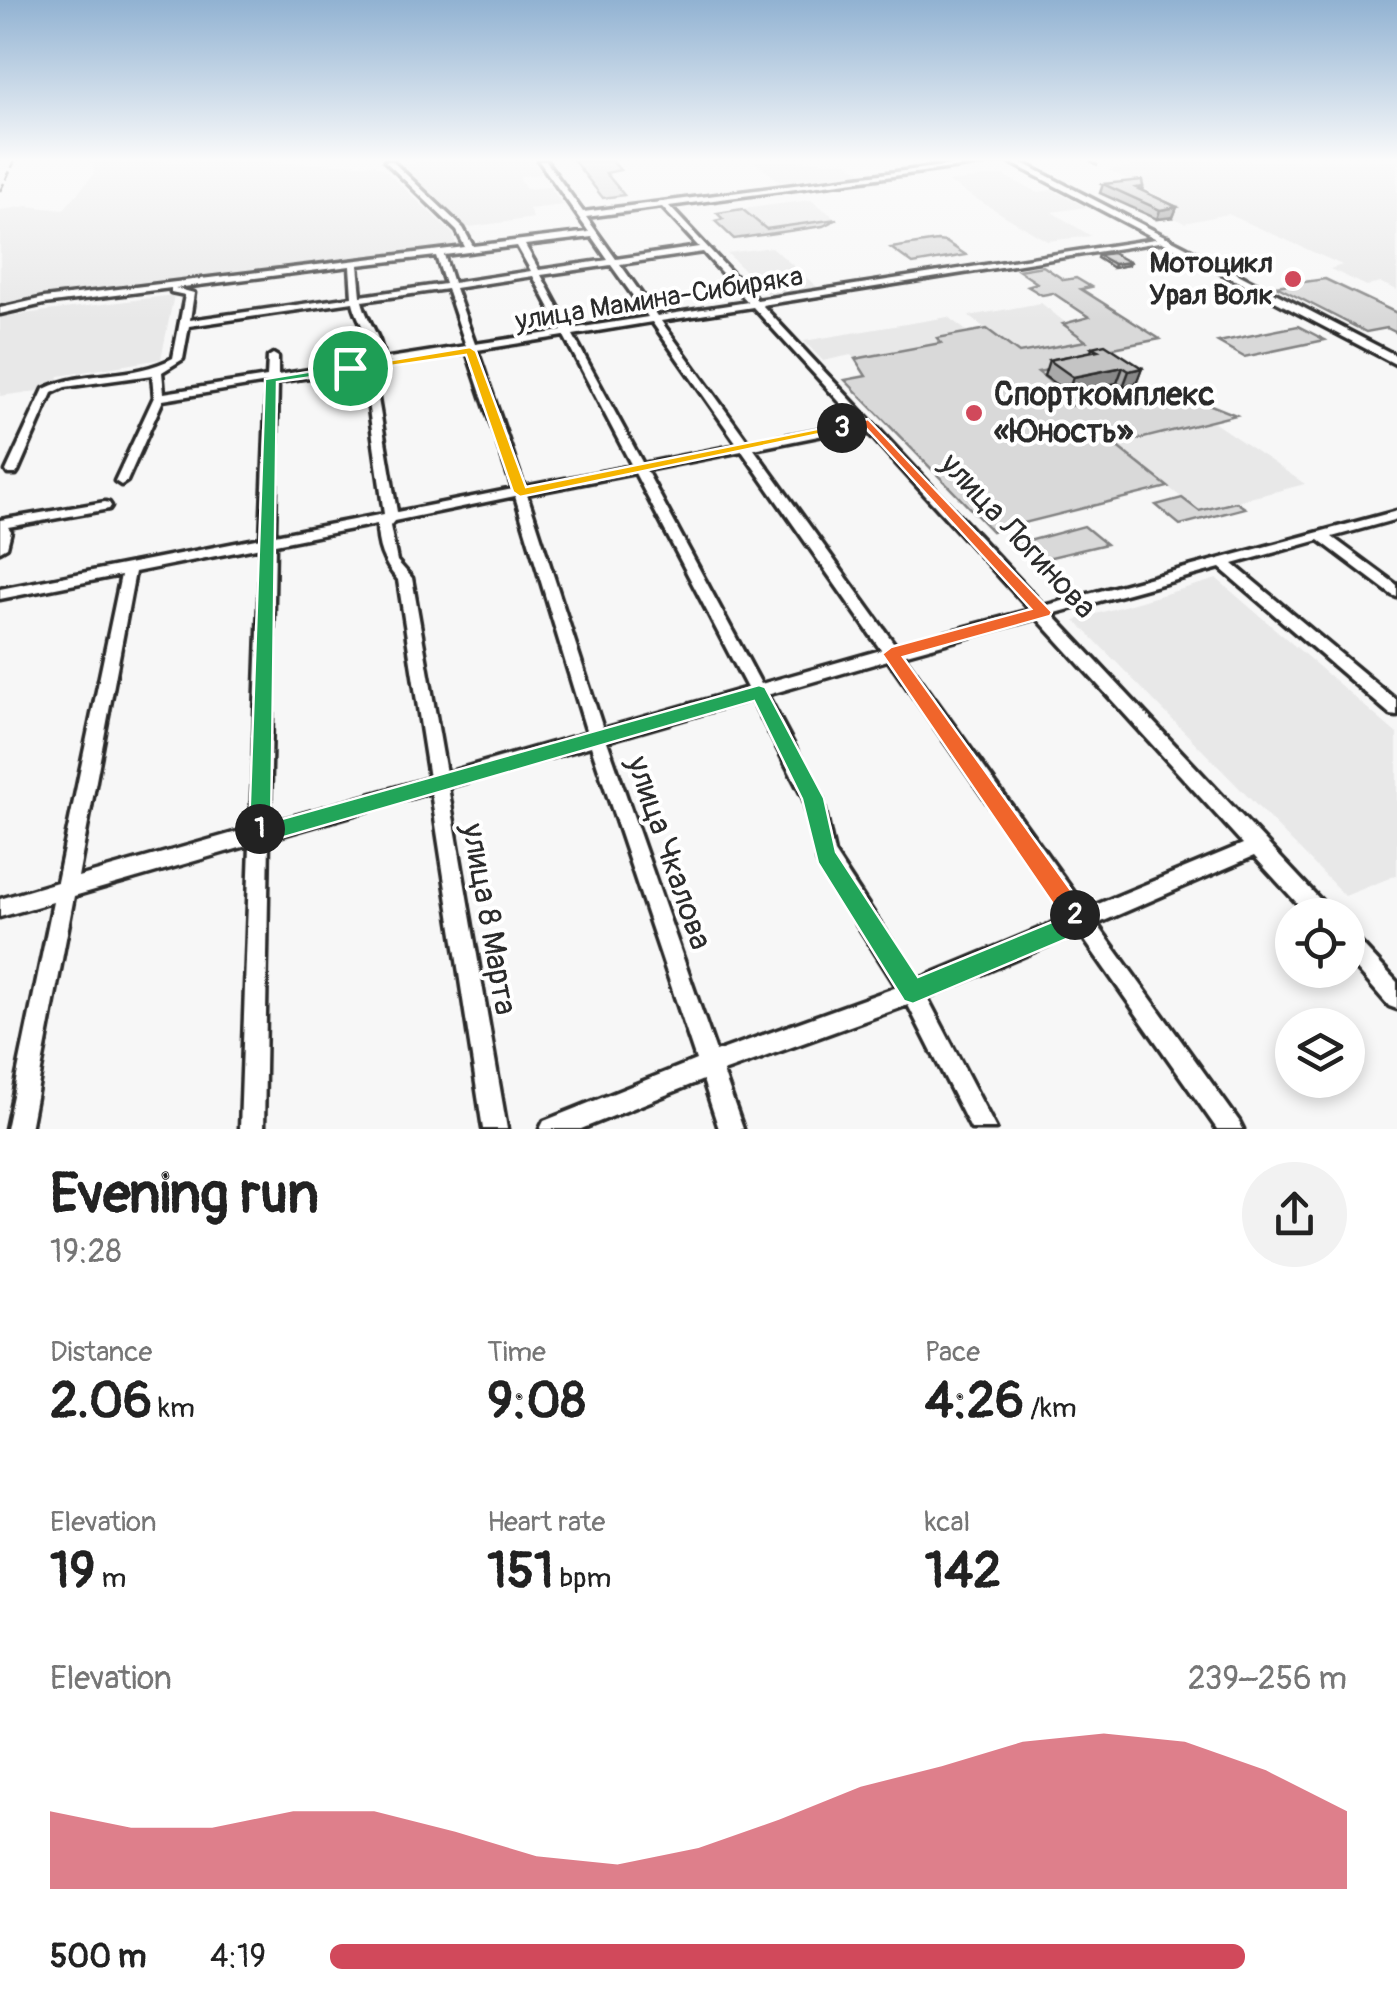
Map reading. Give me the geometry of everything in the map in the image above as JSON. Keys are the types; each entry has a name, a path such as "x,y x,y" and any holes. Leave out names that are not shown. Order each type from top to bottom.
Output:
{"main road":[{"path":"1115,214 1397,361"}],"street":[{"path":"443,214 460,230 470,249"},
{"path":"590,214 580,215 1230,1129"},
{"name":"улица Логинова","path":"673,214 1305,898"},
{"path":"0,311 32,303 594,234"},
{"name":"улица Мамина-Сибиряка","path":"159,397 760,306 1165,239"},
{"path":"520,243 813,798 826,856 913,992 984,1129"},
{"path":"184,324 704,249"},
{"name":"улица Чкалова","path":"439,253 597,738 731,1129"},
{"name":"улица 8 Марта","path":"354,264 362,319 377,341 378,364 371,368 370,381 391,516 383,525 386,552 389,564 405,578 495,1129"},
{"path":"12,471 48,391 64,384 157,372 178,359 190,293 164,292 165,287"},
{"path":"252,1129 273,357"},
{"path":"121,481 159,397 157,372"},
{"path":"0,594 868,423"},
{"path":"0,547 4,531 0,524 105,506"},
{"path":"0,908 891,654 1397,515"},
{"path":"1322,536 1397,592"},
{"path":"1223,563 1397,710"},
{"path":"18,1129 129,569"},
{"path":"552,1129 711,1065 913,992 1258,846"},
{"path":"1365,963 1397,998"}],"shaded area":[{"path":"0,214 431,214 454,235 456,249 0,310"},
{"path":"448,214 531,214 533,218 463,228"},
{"path":"718,214 748,214 766,229 837,219 823,226 734,239 715,221 723,219"},
{"path":"748,214 830,214 837,219 766,229"},
{"path":"1001,214 1055,214 1091,236 1047,241"},
{"path":"1173,214 1397,214 1397,290 1381,283 1367,286 1330,269 1342,265 1228,214 1184,223"},
{"path":"946,242 966,255 913,264 891,248"},
{"path":"772,247 817,287 769,295 727,253"},
{"name":"Спорткомплекс «Юность»","path":"1043,266 1064,280 1076,278 1091,287 1081,289 1160,339 1087,353 1074,365 1038,372 1073,400 1060,403 1065,407 1143,391 1160,402 1191,397 1236,415 1115,445 1168,487 992,531 845,380 866,376 855,359 941,343 937,338 987,329 1019,353 1086,341 1063,324 1089,317 1053,293 1042,295 1027,286 1037,283 1018,270"},
{"path":"1325,279 1397,313 1397,333 1387,328 1366,332 1276,286"},
{"path":"174,295 161,359 59,376 56,385 45,390 0,396 0,317"},
{"path":"1041,303 1088,341 1019,354 969,316"},
{"path":"948,317 968,332 938,338 943,343 855,359 851,355 823,361 804,341"},
{"path":"1298,326 1325,340 1244,357 1218,342"},
{"path":"1213,422 1305,484 1199,511 1114,445"},
{"path":"1182,498 1199,511 1236,502 1245,508 1180,525 1156,505"},
{"path":"1084,526 1106,544 1043,559 1021,543"},
{"path":"1217,579 1397,734 1397,875 1345,896 1075,620"}],"building":[{"path":"1112,253 1129,262 1114,264 1098,255"},
{"path":"1105,344 1142,368 1129,371 1123,367 1073,377 1049,360 1098,350 1092,347"}],"place":[{"name":"Мотоцикл Урал Волк","path":"1293,279"},
{"name":"Спорткомплекс «Юность»","path":"974,413"}],"route":[{"path":"470,351 520,492 868,423 1044,612 891,654 1080,922 913,992 826,856 813,798 759,692 260,834 271,379 350,368 470,351"}]}
